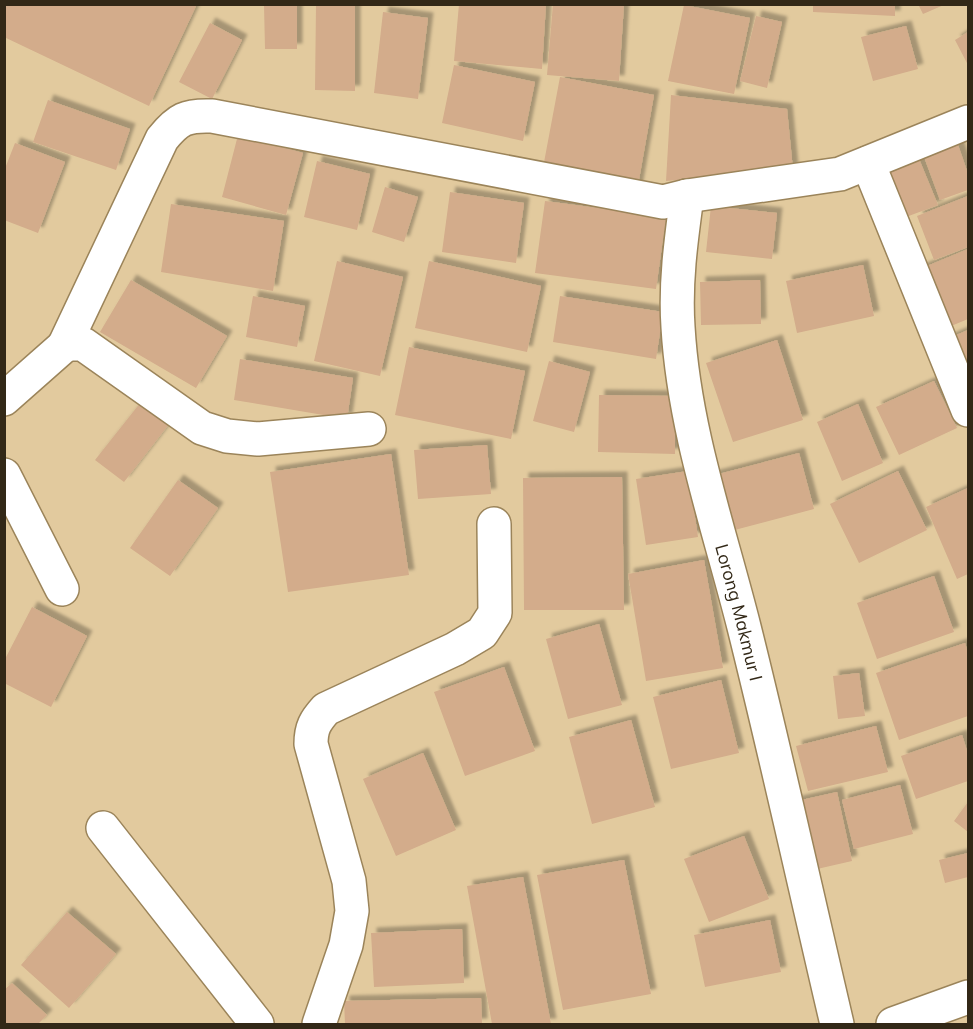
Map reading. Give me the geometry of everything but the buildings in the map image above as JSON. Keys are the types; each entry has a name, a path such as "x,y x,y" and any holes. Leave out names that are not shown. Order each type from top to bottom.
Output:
{"street":[{"path":"4,399 64,346 162,139 172,126 183,119 212,116 663,202 687,196 840,174 969,122"},
{"path":"868,163 969,410"},
{"name":"Lorong Makmur I","path":"687,196 677,286 678,326 685,392 694,439 747,640 837,1024"},
{"path":"64,346 83,344 202,428 227,436 258,439 369,429"},
{"path":"4,476 62,589"},
{"path":"319,1024 346,945 352,911 349,881 311,744 311,730 326,709 455,649 482,633 495,613 494,524"},
{"path":"103,828 256,1024"},
{"path":"893,1024 969,997"}]}
